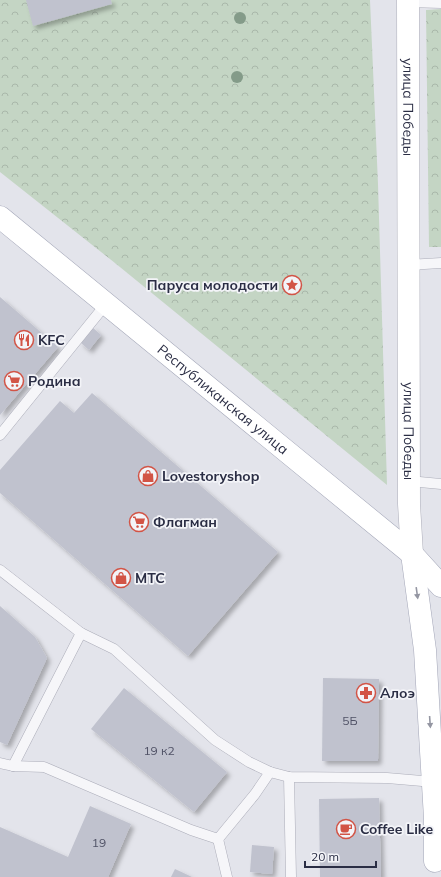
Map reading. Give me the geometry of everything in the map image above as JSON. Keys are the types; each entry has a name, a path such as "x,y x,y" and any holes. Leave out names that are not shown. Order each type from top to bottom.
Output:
{"main road":[{"name":"улица Победы","path":"408,1 409,481 412,554 425,650 434,782 436,818 435,869"},
{"name":"Республиканская улица","path":"1,220 412,554 441,586"},
{"path":"435,869 441,839"}],"lane":[{"path":"408,1 441,3"},
{"path":"408,265 441,263"},
{"path":"0,435 106,304"},
{"path":"409,481 441,484"},
{"path":"0,570 80,633 114,649 215,740 249,762 270,772 289,777 387,778 434,782"},
{"path":"13,766 80,633"},
{"path":"0,763 13,766 44,767 191,830 218,839"},
{"path":"218,839 255,794 270,772"},
{"path":"289,777 291,877"},
{"path":"218,839 227,877"}],"green space":[{"path":"0,0 370,0 378,184 387,485 115,263 0,172"},
{"path":"441,9 441,247 429,247 426,10"}],"building":[{"path":"26,0 111,0 112,4 33,26"},
{"name":"Родина","path":"0,297 58,347 0,415"},
{"path":"92,327 101,335 89,350 80,342"},
{"name":"Флагман","path":"92,393 278,552 188,656 0,493 0,470 60,401 74,413"},
{"path":"0,606 35,637 47,658 7,745 0,742"},
{"path":"323,678 379,679 378,761 322,761"},
{"path":"124,688 227,772 194,812 91,729"},
{"path":"379,798 381,877 320,877 319,799"},
{"path":"90,806 131,824 108,877 0,877 0,827 68,857"},
{"path":"252,845 274,847 272,874 250,872"},
{"path":"175,869 192,877 171,877"}],"place":[{"name":"Паруса молодости","path":"292,285"},
{"name":"KFC","path":"24,340"},
{"name":"Родина","path":"14,381"},
{"name":"Lovestoryshop","path":"148,476"},
{"name":"Флагман","path":"139,522"},
{"name":"МТС","path":"121,578"},
{"name":"Алоэ","path":"366,693"},
{"name":"Coffee Like","path":"346,829"}]}
